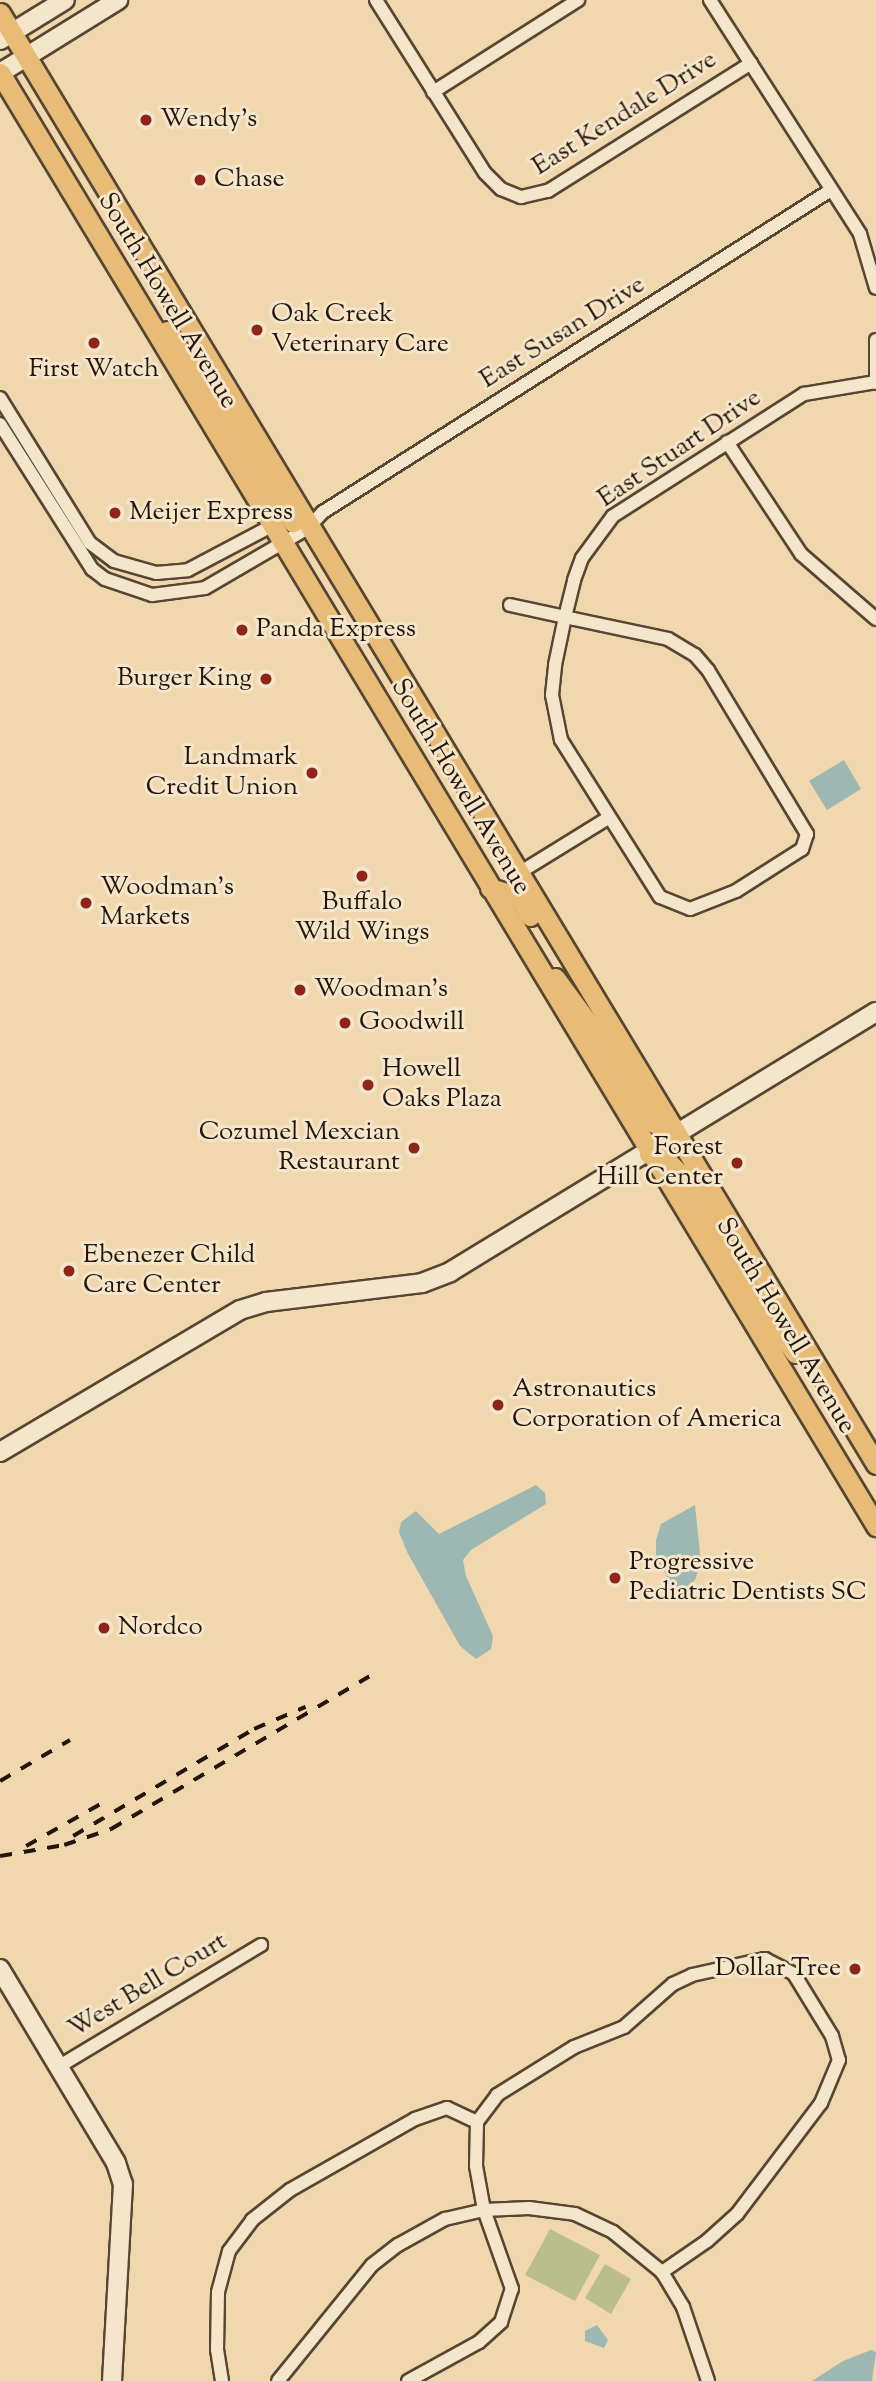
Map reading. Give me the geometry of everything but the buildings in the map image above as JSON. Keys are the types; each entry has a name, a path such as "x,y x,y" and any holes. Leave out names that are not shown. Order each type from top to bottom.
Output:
{"main road":[{"name":"South Howell Avenue","path":"0,13 6,37 26,58 294,523 424,780 876,1526"},
{"name":"South Howell Avenue","path":"0,73 117,267 205,382 519,873 876,1464"},
{"path":"424,780 459,817 490,867 505,874 519,873"},
{"path":"490,888 519,897 553,953 599,1009"},
{"path":"514,929 586,1018 649,1120 677,1136"},
{"path":"649,1154 673,1165 753,1297 845,1413"}],"street":[{"path":"6,37 65,0"},
{"path":"0,73 118,0"},
{"path":"376,0 433,92 578,0"},
{"path":"710,0 831,190 871,246 876,288"},
{"name":"East Kendale Drive","path":"433,92 485,173 501,189 521,197 548,191 751,63"},
{"name":"East Susan Drive","path":"294,523 831,190"},
{"path":"876,340 876,382"},
{"name":"East Stuart Drive","path":"565,617 668,639 695,655 775,781 807,842 736,891 690,909 660,897 608,818 555,726 552,695 565,617 582,558 613,516 804,394 876,382"},
{"path":"0,398 90,543 114,561 156,573 188,570 294,523"},
{"path":"0,424 79,555 105,579 128,589 152,595 205,587 294,523"},
{"path":"727,442 801,554 876,619"},
{"path":"510,605 565,617"},
{"path":"519,873 608,818"},
{"path":"0,1451 240,1310 266,1302 435,1279 649,1154 876,1012"},
{"name":"West Bell Court","path":"58,2067 261,1945"},
{"path":"408,2381 479,2342 501,2322 512,2289 484,2210 476,2166 477,2122 497,2095 574,2047 624,2027 673,1984 692,1975 765,1959 794,1973 832,2036 839,2060 821,2103 737,2214 707,2241 662,2272"},
{"path":"0,1969 116,2163 123,2184 112,2381"},
{"path":"222,2381 217,2350 218,2292 229,2251 252,2220 290,2190 415,2119 447,2108 477,2122"},
{"path":"278,2381 372,2265 398,2245 445,2219 484,2210 529,2208 575,2214 613,2232 662,2272 683,2307 708,2381"}],"green space":[{"path":"550,2229 600,2255 575,2301 525,2275"},
{"path":"605,2264 631,2279 611,2314 585,2298"}],"water":[{"path":"844,760 861,789 827,810 809,781"},
{"path":"536,1485 545,1493 546,1504 471,1550 463,1560 466,1576 493,1636 491,1649 476,1659 460,1646 407,1552 399,1532 401,1522 416,1511 439,1534"},
{"path":"695,1505 701,1563 695,1580 686,1588 675,1590 656,1558 656,1540 661,1524"},
{"path":"597,2325 608,2340 604,2348 585,2341 585,2331"},
{"path":"871,2350 876,2352 872,2381 812,2381 843,2361"}],"railway":[{"path":"0,1856 64,1845 111,1829 376,1672"},
{"path":"73,1836 254,1729 305,1707"},
{"path":"0,1781 70,1740"},
{"path":"26,1846 106,1801"}],"place":[{"name":"Wendy's","path":"146,120"},
{"name":"Chase","path":"200,180"},
{"name":"Oak Creek Veterinary Care","path":"257,330"},
{"name":"First Watch","path":"94,343"},
{"name":"Meijer Express","path":"115,513"},
{"name":"Panda Express","path":"242,630"},
{"name":"Burger King","path":"266,679"},
{"name":"Landmark Credit Union","path":"312,773"},
{"name":"Buffalo Wild Wings","path":"362,876"},
{"name":"Woodman's Markets","path":"86,903"},
{"name":"Woodman's","path":"300,990"},
{"name":"Goodwill","path":"345,1023"},
{"name":"Howell Oaks Plaza","path":"368,1085"},
{"name":"Cozumel Mexcian Restaurant","path":"414,1148"},
{"name":"Forest Hill Center","path":"737,1163"},
{"name":"Ebenezer Child Care Center","path":"69,1271"},
{"name":"Astronautics Corporation of America","path":"498,1405"},
{"name":"Progressive Pediatric Dentists SC","path":"615,1578"},
{"name":"Nordco","path":"104,1628"},
{"name":"Dollar Tree","path":"855,1969"}]}
